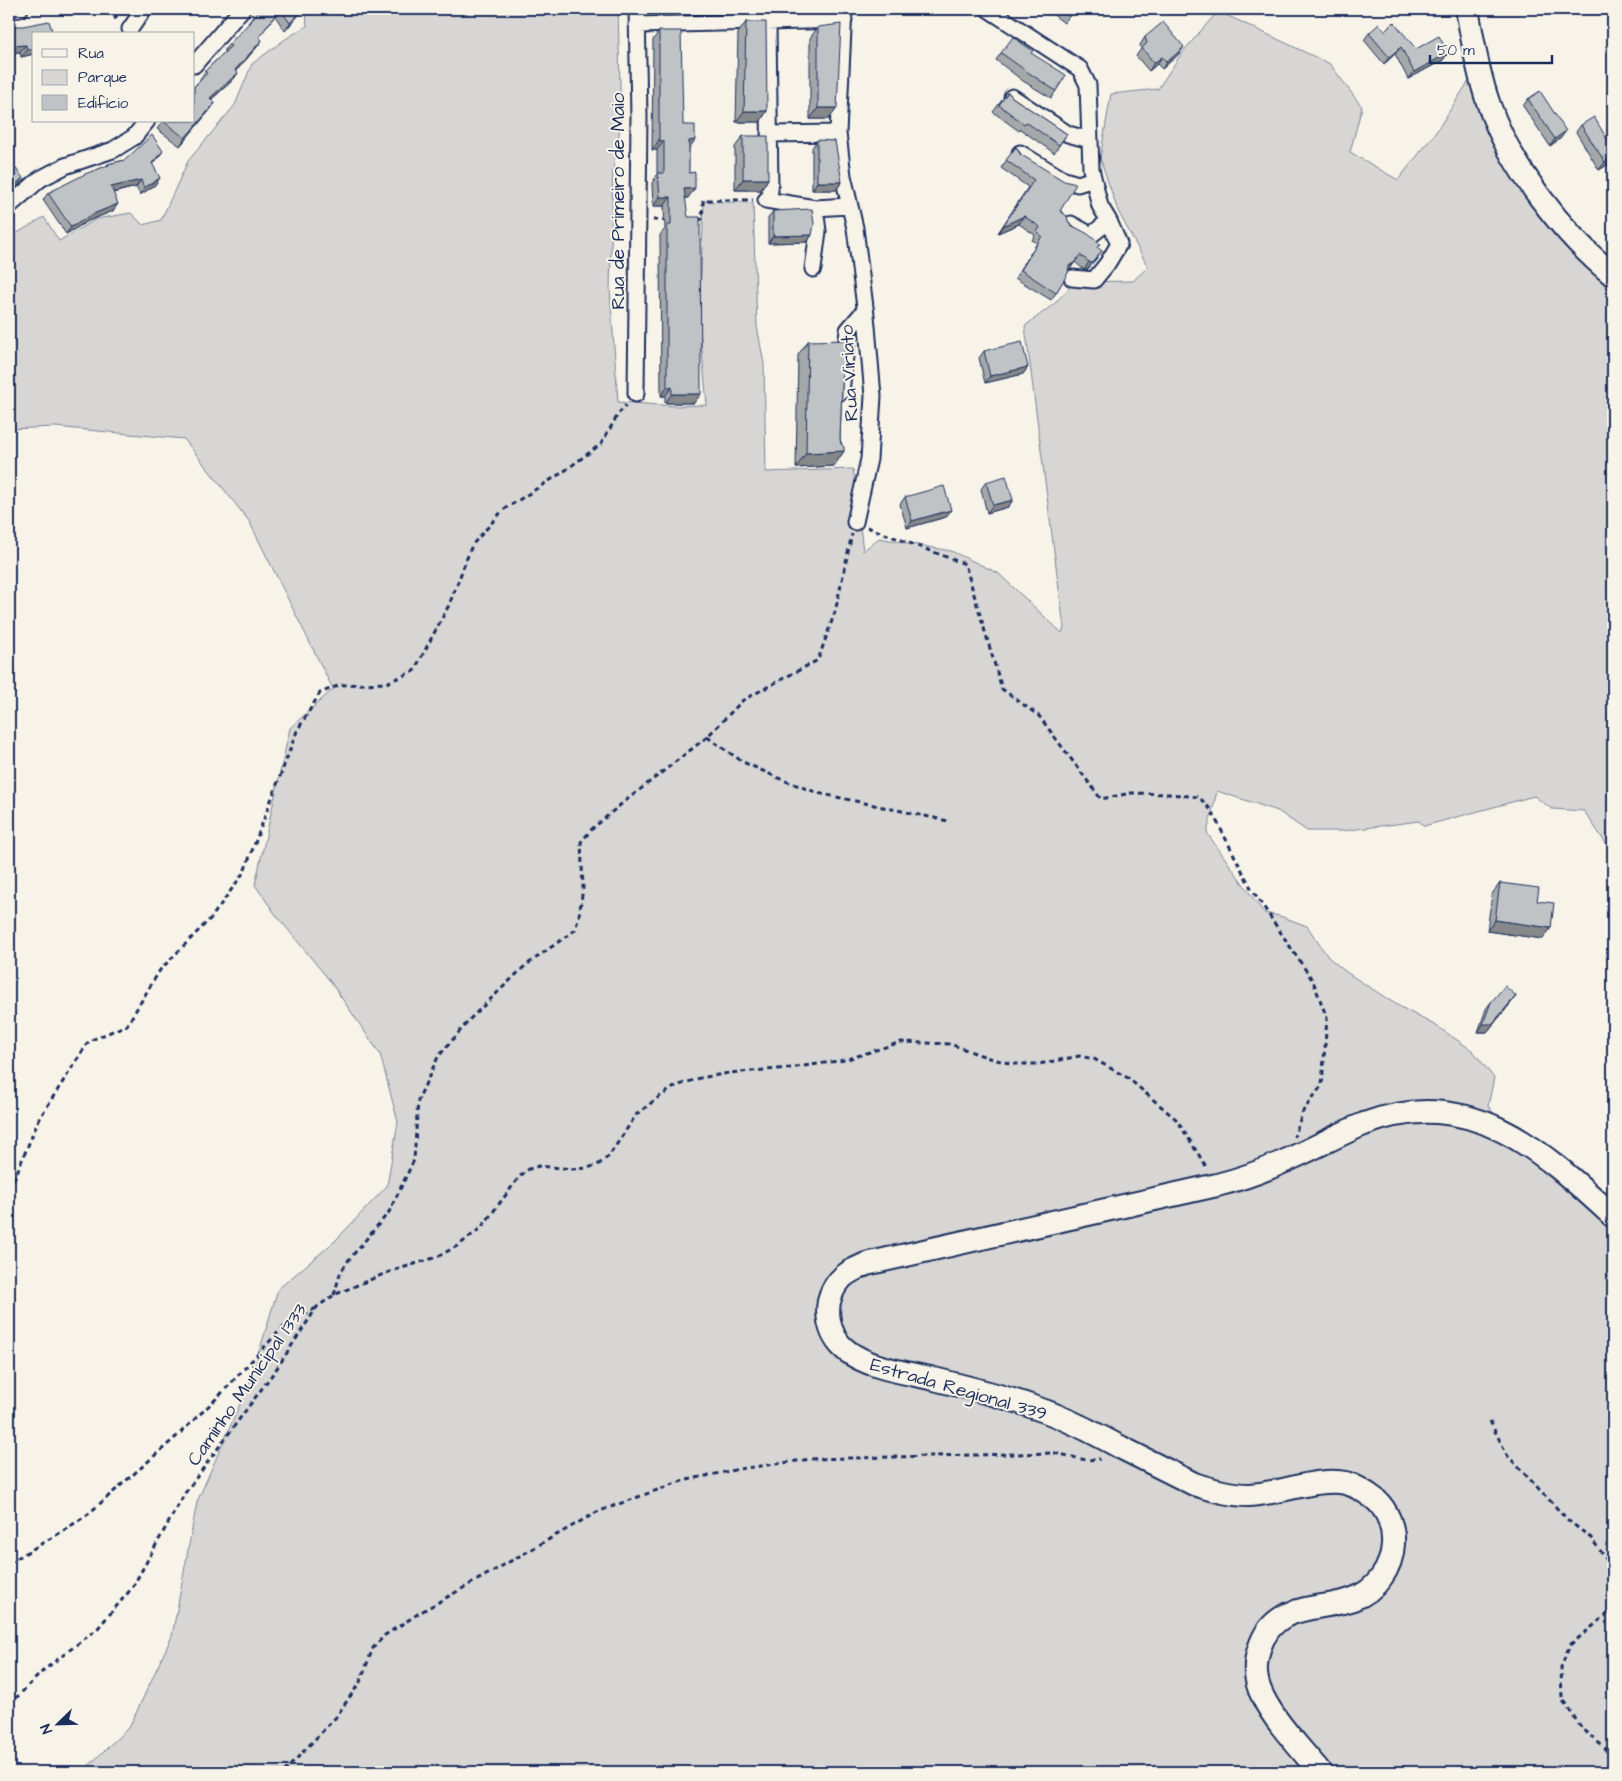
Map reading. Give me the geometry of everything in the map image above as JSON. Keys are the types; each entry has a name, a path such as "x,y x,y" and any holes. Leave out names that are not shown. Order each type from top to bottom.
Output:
{"main road":[{"path":"1467,9 1488,104 1510,152 1530,183 1573,237 1596,261 1613,275"},
{"name":"Estrada Regional 339","path":"1320,1772 1270,1709 1262,1696 1257,1681 1256,1658 1260,1645 1269,1629 1278,1620 1308,1608 1354,1599 1372,1588 1384,1573 1392,1557 1392,1527 1381,1505 1358,1488 1346,1483 1327,1482 1268,1494 1248,1495 1215,1491 1194,1484 1069,1421 1036,1408 983,1392 880,1366 860,1358 847,1350 832,1332 828,1318 828,1305 833,1291 840,1280 851,1271 866,1264 1217,1185 1255,1174 1285,1162 1362,1125 1382,1118 1413,1113 1464,1116 1500,1128 1532,1146 1613,1216"}],"street":[{"path":"9,10 20,9"},
{"path":"130,29 144,9"},
{"path":"195,64 242,9"},
{"name":"Rua de Primeiro de Maio","path":"636,394 639,118 637,9"},
{"path":"988,9 1080,69 1088,85 1091,169 1100,206 1119,244 1107,264 1094,280 1072,278"},
{"path":"637,25 768,22 844,14"},
{"name":"Rua Viriato","path":"844,14 838,133 843,176 855,228 873,396 869,459 854,522"},
{"path":"768,22 768,196 816,208 849,206"},
{"path":"1012,97 1068,134 1090,140"},
{"path":"9,206 40,179 65,166 113,150 134,137 146,122"},
{"path":"769,134 838,133"},
{"path":"1020,153 1064,180 1078,184 1093,179"},
{"path":"813,269 818,231 816,208"},
{"path":"1071,224 1091,235 1109,221"},
{"name":"Rua Viriato","path":"841,406 842,377 848,330 865,310"}],"path":[{"path":"100,9 104,11 105,9"},
{"path":"692,220 702,220 703,200 768,196"},
{"path":"638,220 674,220"},
{"path":"9,1188 39,1119 89,1041 127,1025 160,970 212,918 244,872 296,731 320,693 340,685 386,682 414,671 449,605 472,545 503,510 563,472 601,444 619,413 636,394"},
{"path":"334,1295 340,1274 347,1262 389,1212 414,1160 418,1100 438,1057 471,1018 524,966 575,930 583,888 581,842 592,829 619,806 707,737 743,700 818,660 834,612 854,522 965,564 1002,689 1038,716 1101,799 1131,793 1169,794 1199,797 1212,810 1251,888 1313,981 1327,1018 1322,1086 1303,1111 1285,1162"},
{"path":"707,737 743,762 818,793 948,821"},
{"name":"Caminho Municipal 1333","path":"9,1705 44,1670 98,1628 132,1588 186,1493 277,1368 317,1307 334,1295 386,1273 437,1257 459,1245 481,1228 520,1176 529,1169 539,1166 573,1169 588,1168 599,1164 609,1156 636,1115 676,1086 700,1078 729,1073 790,1068 845,1060 901,1042 950,1044 989,1058 1013,1064 1039,1064 1079,1056 1094,1059 1128,1078 1177,1120 1217,1185"},
{"path":"9,1563 63,1531 93,1510 176,1438 219,1396 282,1328 317,1307"},
{"path":"1490,1421 1507,1455 1569,1521 1591,1538 1613,1568"},
{"path":"284,1772 336,1717 360,1682 373,1648 385,1635 420,1612 597,1512 682,1481 740,1469 811,1459 1056,1453 1086,1460 1110,1458 1123,1449"},
{"path":"1613,1605 1605,1616 1570,1645 1561,1667 1562,1699 1583,1730 1605,1748 1613,1765"}],"green space":[{"path":"306,9 618,9 621,122 613,170 610,290 618,402 675,406 707,405 699,319 704,201 753,203 757,326 764,364 766,472 853,469 863,551 879,538 951,551 998,573 1062,633 1064,628 1025,326 1054,304 1075,282 1133,281 1148,267 1118,211 1100,158 1111,94 1158,89 1181,54 1218,11 1330,64 1362,107 1350,152 1398,180 1434,135 1474,73 1528,172 1613,272 1613,854 1584,811 1552,809 1534,796 1424,826 1419,821 1342,831 1307,831 1278,811 1217,791 1207,833 1264,913 1280,916 1307,926 1328,957 1346,972 1397,1005 1438,1027 1473,1051 1494,1078 1488,1106 1499,1120 1613,1218 1613,1772 82,1772 130,1726 172,1636 197,1502 251,1379 278,1289 335,1241 387,1186 398,1122 380,1054 330,981 276,915 255,885 290,728 333,689 249,521 184,439 55,427 9,429 9,238 44,217 59,241 96,219 131,213 143,225 161,220 188,161 235,105 252,64 284,40 307,26"}],"building":[{"path":"259,9 280,9 259,37 262,40 235,70 238,73 210,98 215,103 185,138 164,122 195,122 195,86 207,73 205,71 231,46 229,44 255,17 253,15"},
{"path":"280,9 303,9 290,23"},
{"path":"1060,9 1075,9 1069,16"},
{"path":"49,21 52,32 32,32 32,49 27,50 26,45 9,46 9,26 23,26"},
{"path":"746,22 766,22 767,111 744,111"},
{"path":"1163,22 1184,47 1167,62 1162,57 1154,63 1142,48 1147,43 1145,37"},
{"path":"1394,22 1416,49 1439,36 1448,53 1414,72 1401,47 1389,57 1369,33 1379,24 1385,31"},
{"path":"841,24 837,108 818,108 818,27"},
{"path":"659,31 681,31 683,125 695,125 695,140 689,141 689,173 695,172 695,188 684,189 688,217 700,217 701,394 672,394 672,387 667,387 667,225 671,225 671,197 660,197 658,173 664,173 664,141 659,140"},
{"path":"1013,37 1033,51 1031,53 1066,75 1056,91 1001,53"},
{"path":"1540,91 1566,131 1555,139 1528,99"},
{"path":"1008,92 1012,97 1067,134 1059,145 1026,122 1024,124 999,105"},
{"path":"1594,117 1613,149 1613,157 1605,162 1581,125"},
{"path":"152,135 163,151 152,163 160,178 144,188 141,180 111,187 118,204 93,214 71,227 48,193 108,164 125,160"},
{"path":"743,136 768,136 768,179 743,179"},
{"path":"817,140 835,141 842,182 817,182"},
{"path":"1016,147 1020,154 1064,181 1076,184 1060,211 1067,216 1071,225 1088,234 1100,244 1097,247 1102,251 1092,263 1080,255 1069,266 1068,273 1056,293 1021,270 1042,236 1037,232 1040,227 1024,216 1003,226 1034,180 1006,160"},
{"path":"14,166 23,178 9,190 9,169"},
{"path":"812,209 814,224 812,235 773,236 773,211"},
{"path":"846,340 843,362 840,439 844,451 806,453 808,341"},
{"path":"1022,342 1028,367 990,376 984,351"},
{"path":"1006,476 1013,500 993,505 986,482"},
{"path":"944,486 951,510 912,521 905,497"},
{"path":"1500,883 1539,888 1537,901 1554,903 1551,928 1495,920"},
{"path":"1505,986 1516,996 1492,1024 1483,1024 1491,1002"}]}
